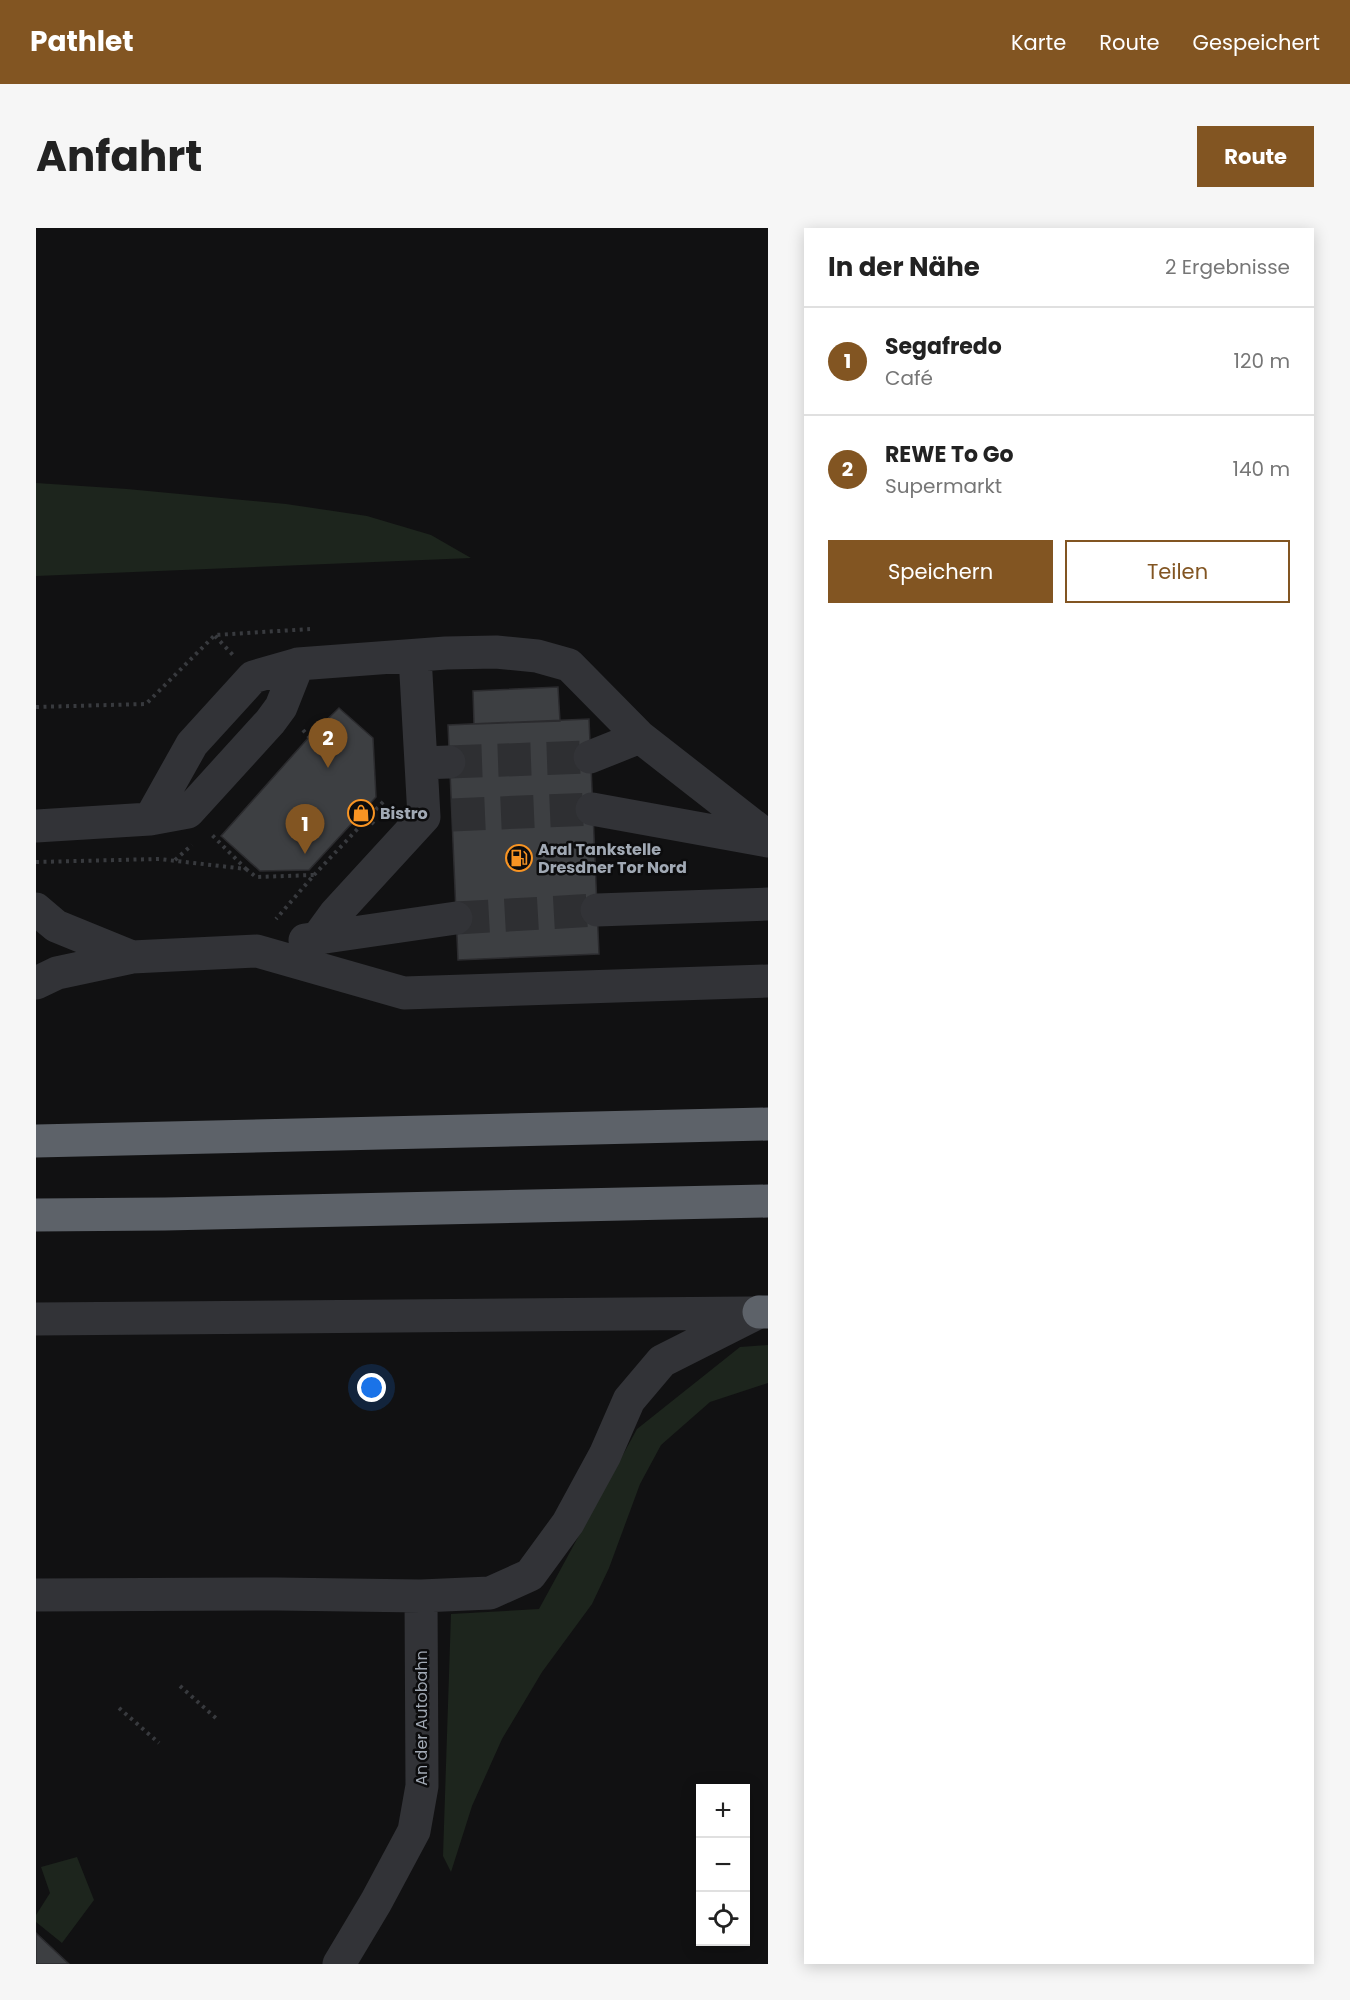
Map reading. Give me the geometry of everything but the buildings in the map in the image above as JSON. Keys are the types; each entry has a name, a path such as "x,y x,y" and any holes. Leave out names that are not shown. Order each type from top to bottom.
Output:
{"highway":[{"path":"36,1141 768,1124"},
{"path":"36,1215 768,1201"}],"lane":[{"path":"150,819 192,744 254,677 298,664 446,653 496,652 537,656 569,665 640,737 768,839"},
{"path":"319,936 335,915 438,816 436,762 415,656"},
{"path":"36,826 150,819 188,812 270,722 281,707 298,664"},
{"path":"590,757 640,737"},
{"path":"592,809 768,839"},
{"path":"597,910 768,904"},
{"path":"36,909 56,926 132,957"},
{"path":"36,983 57,973 132,957 257,951 319,936 456,918"},
{"path":"257,951 404,993 768,981"},
{"path":"36,1318 763,1312"},
{"path":"36,1595 421,1596 490,1593 530,1575 568,1523 605,1455 629,1400 662,1361 763,1312"},
{"name":"An der Autobahn","path":"339,1964 414,1831 422,1786 421,1596"}],"path":[{"path":"276,919 384,799"},
{"path":"207,831 256,877 314,875"},
{"path":"36,862 159,859 246,868"},
{"path":"180,1686 218,1720"},
{"path":"119,1708 159,1743"}],"shaded area":[{"path":"36,483 286,504 367,516 431,535 471,558 36,576"},
{"path":"768,1345 768,1383 710,1402 661,1445 640,1484 609,1568 592,1604 542,1672 502,1739 472,1806 451,1872 443,1856 451,1614 539,1609 637,1429 740,1347"},
{"path":"77,1857 94,1900 62,1943 36,1922 36,1915 50,1893 41,1867"}],"tunnel":[{"path":"449,762 590,757"},
{"path":"452,815 592,809"},
{"path":"456,918 597,910"}],"place":[{"name":"REWE To Go","path":"328,768"},
{"name":"Bistro","path":"361,813"},
{"name":"Segafredo","path":"305,854"},
{"name":"Aral Tankstelle Dresdner Tor Nord","path":"519,858"}]}
